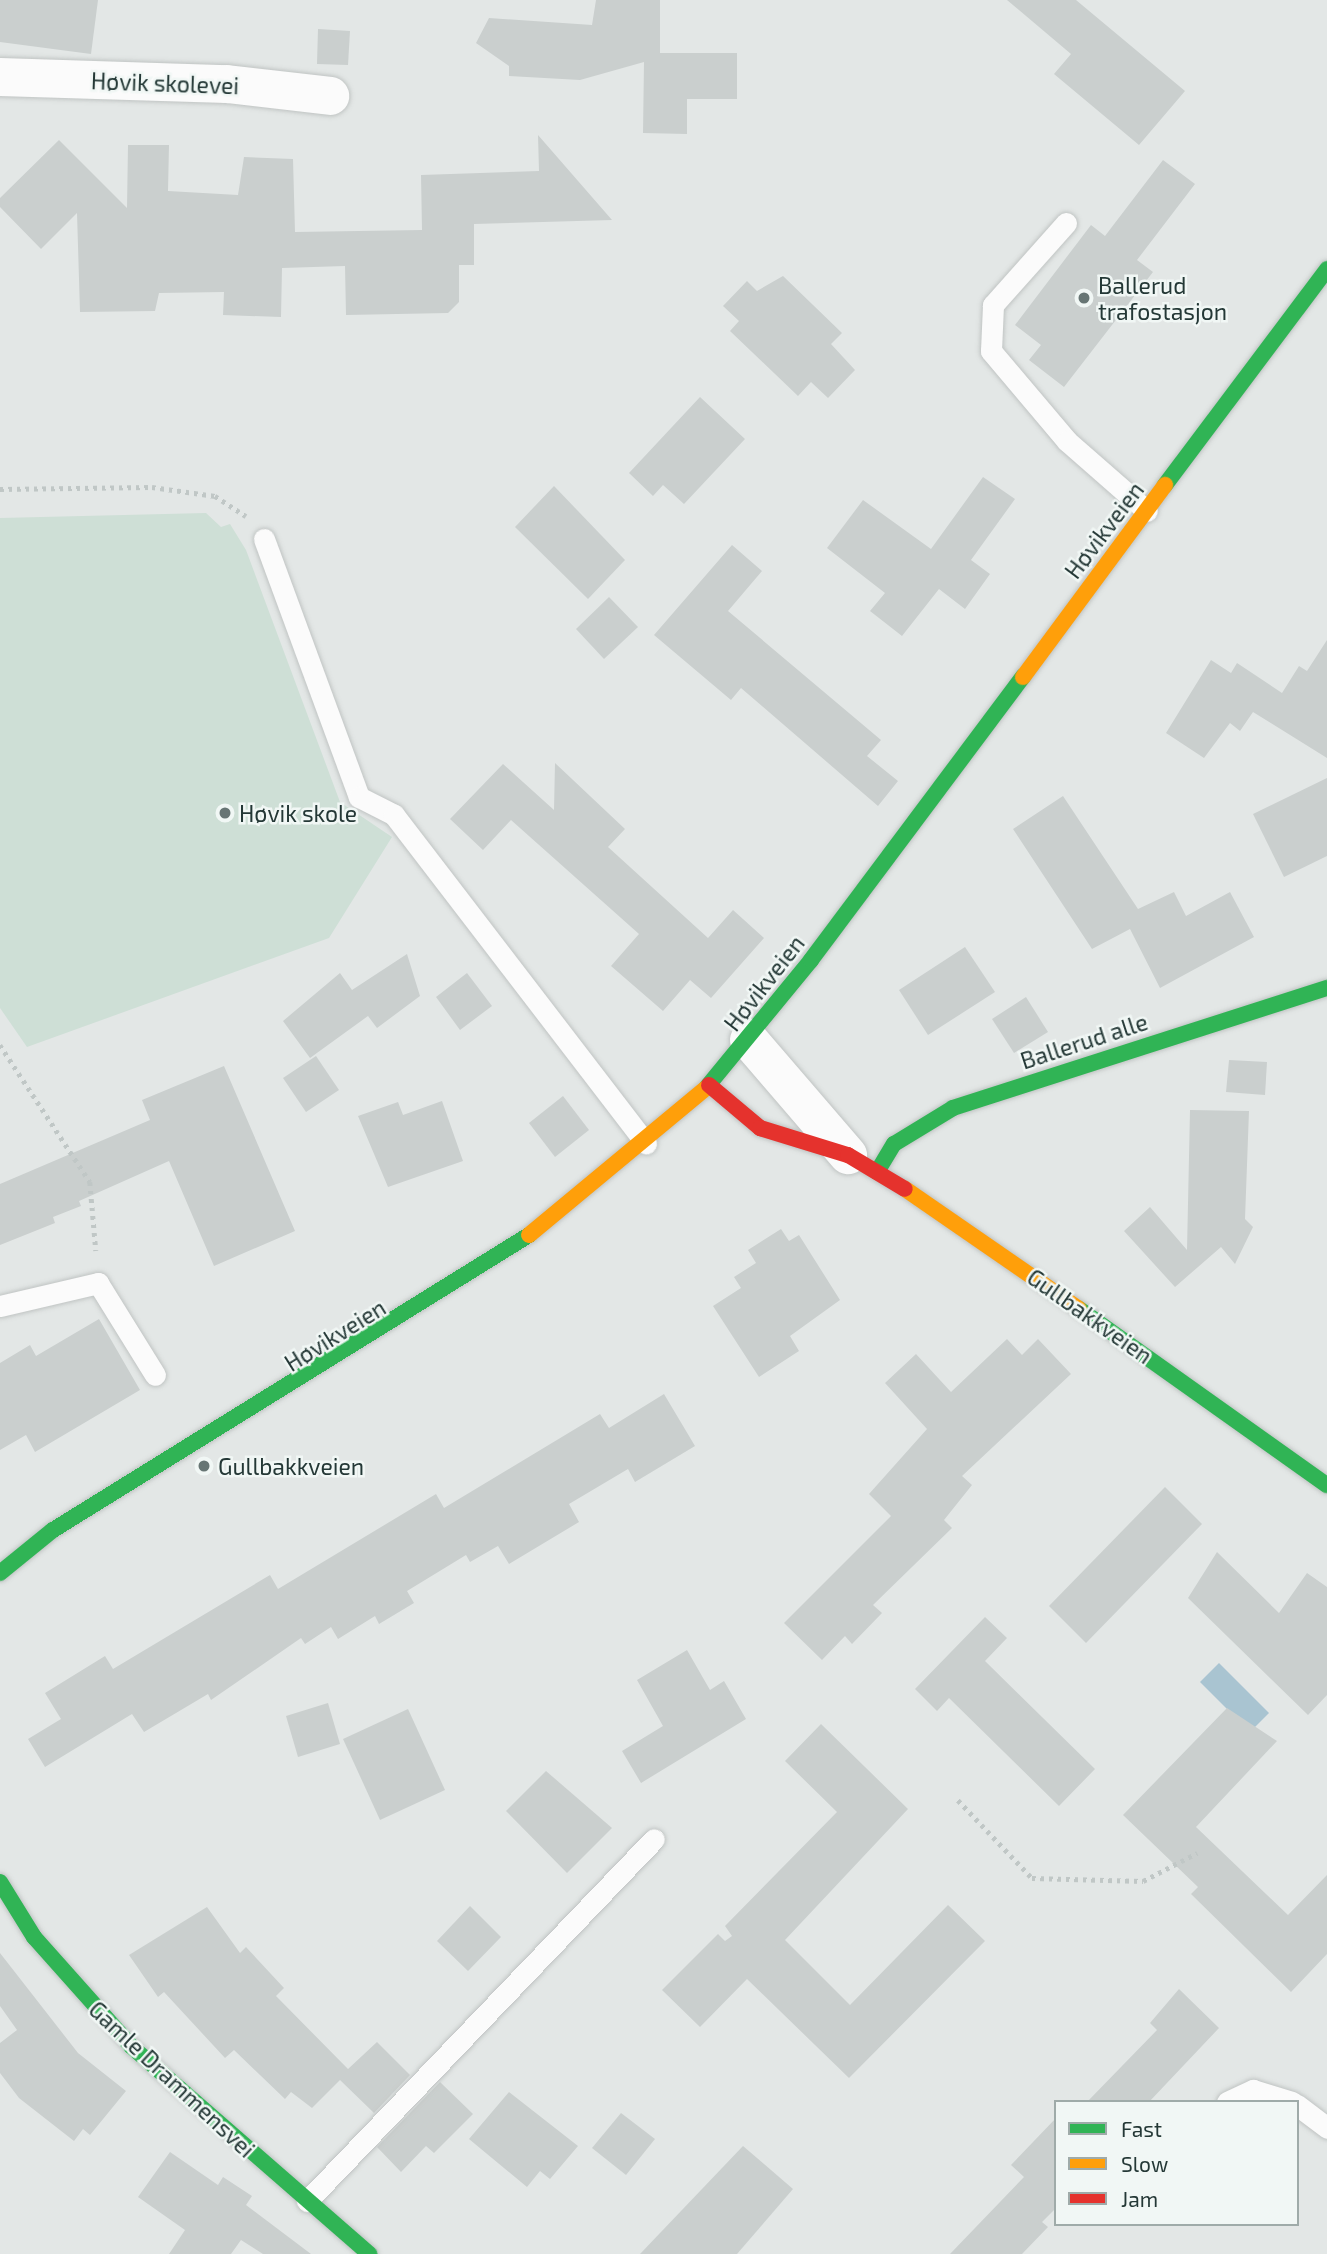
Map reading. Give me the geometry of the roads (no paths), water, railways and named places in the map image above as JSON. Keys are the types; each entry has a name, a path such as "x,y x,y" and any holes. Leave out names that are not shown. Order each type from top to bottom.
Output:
{"main road":[{"name":"Høvikveien","path":"0,1573 53,1530 426,1306 646,1143 709,1085 749,1040 1327,269"},
{"name":"Ballerud alle","path":"862,1163 953,1108 1327,988"},
{"name":"Gullbakkveien","path":"709,1085 760,1128 862,1163 935,1206 1327,1485"},
{"name":"Høvikveien","path":"13,1539 53,1530"},
{"name":"Gamle Drammensvei","path":"0,1882 34,1937 88,2003 369,2254"}],"street":[{"name":"Høvik skolevei","path":"0,77 227,84 330,96"},
{"name":"Gullbakkveien","path":"749,1040 862,1163"}],"lane":[{"path":"1066,223 993,305 991,351 1067,441 1147,511"},
{"path":"264,539 359,797 394,815 646,1143"},
{"path":"0,1306 98,1283 155,1375"},
{"path":"307,2201 654,1839"},
{"path":"1231,2100 1253,2090 1286,2100"},
{"path":"1299,2107 1327,2128"}],"water":[{"path":"1219,1663 1269,1713 1250,1732 1200,1682"}],"place":[{"name":"Ballerud trafostasjon","path":"1084,298"},
{"name":"Høvik skole","path":"225,813"},
{"name":"Gullbakkveien","path":"204,1466"}]}
